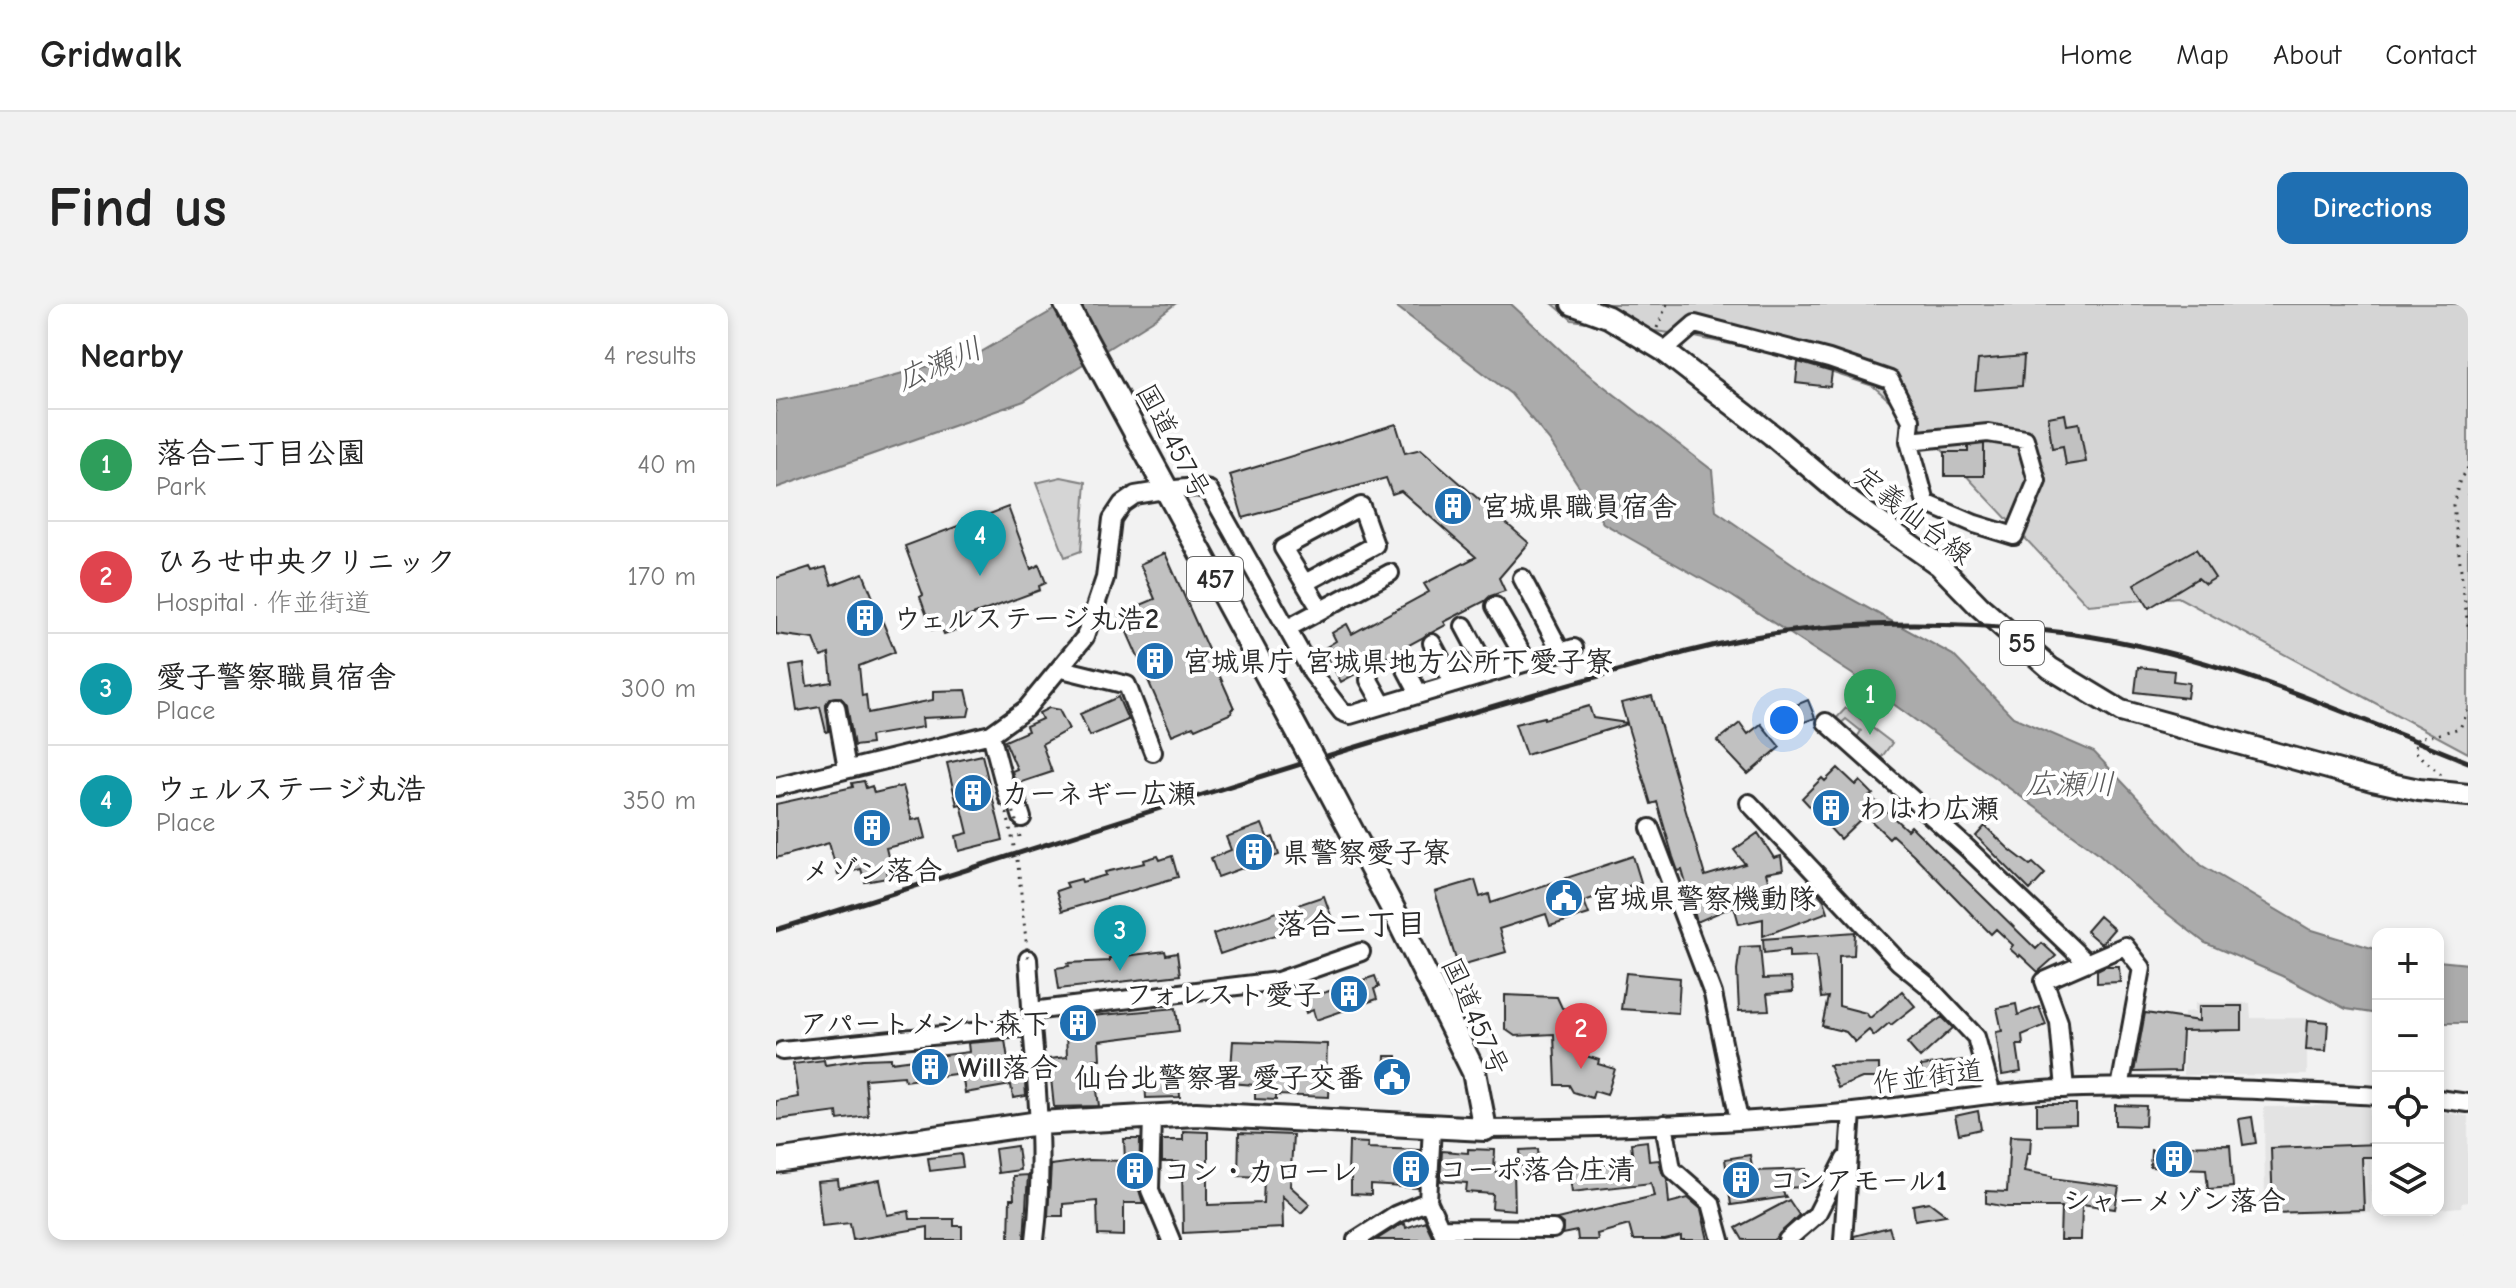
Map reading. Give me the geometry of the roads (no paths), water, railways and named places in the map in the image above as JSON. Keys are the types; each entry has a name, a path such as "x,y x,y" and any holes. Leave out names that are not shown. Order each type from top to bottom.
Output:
{"highway":[{"name":"国道457号","path":"1066,304 1392,907 1474,1072 1485,1129"},
{"path":"776,1161 1039,1123 1196,1114 1485,1129"}],"main road":[{"name":"定義仙台線","path":"1572,304 1608,317 1658,347 1772,435 1853,504 1939,565 1979,606 2050,668 2098,699 2121,711 2372,780 2419,790 2467,795"}],"street":[{"path":"1658,347 1695,324 1829,359 1890,380 1911,420 1909,441 1926,503 1975,524 2014,536 2037,481 2025,439 1988,433 1909,441"},
{"path":"776,787 991,734 1026,709 1066,670 1085,637 1105,578 1112,519 1122,504 1135,495 1197,487 1209,490 1312,673 1342,712 1350,715 1568,650 1522,578"},
{"path":"1305,583 1375,545 1361,506 1283,548 1321,610"},
{"path":"1288,628 1390,573"},
{"path":"1495,606 1527,662"},
{"path":"1464,626 1489,673"},
{"path":"1432,643 1454,684"},
{"path":"1401,660 1419,694"},
{"path":"1066,670 1127,685 1153,752"},
{"path":"1369,680 1383,705"},
{"path":"836,707 847,769"},
{"path":"1826,722 1967,848 2086,962"},
{"path":"991,734 1008,798 1015,796 1022,818"},
{"path":"1749,803 1899,962 1926,984 1976,1037 1992,1095"},
{"path":"1650,828 1713,994 1739,1120"},
{"path":"2065,1089 2059,1022 2044,981 2125,946 2142,968 2120,1088"},
{"path":"782,1051 1278,981 1361,952"},
{"path":"1028,959 1039,1123 1039,1212 1035,1240"},
{"name":"作並街道","path":"1485,1129 1739,1120 1852,1112 2065,1089 2255,1090 2372,1096"},
{"path":"2444,1100 2468,1103"},
{"path":"1843,1240 1852,1112"},
{"path":"1152,1116 1150,1190 1171,1240"},
{"path":"1664,1124 1672,1169 1711,1203 1721,1240"},
{"path":"1432,1127 1428,1201 1444,1234 1553,1229"},
{"path":"1787,1240 1817,1214 1849,1152"},
{"path":"1356,1240 1395,1215 1428,1201"}],"water":[{"name":"広瀬川","path":"1064,304 1175,304 1024,401 776,488 776,401 862,384 981,352"},
{"name":"広瀬川","path":"1393,304 1511,304 1579,367 1712,470 1716,511 1815,579 1953,655 2013,717 2094,752 2201,865 2309,929 2372,948 2372,1013 2346,1009 2282,976 2205,943 2151,901 2097,852 1852,674 1732,596 1603,523 1549,440 1511,394"},
{"path":"2444,962 2468,964 2468,1023 2444,1023"}],"railway":[{"path":"776,930 1493,706 1704,648 1801,630 1942,624 2103,638 2210,664 2468,762"}],"place":[{"name":"宮城県職員宿舎","path":"1453,506"},
{"name":"ウェルステージ丸浩","path":"980,576"},
{"name":"ウェルステージ丸浩2","path":"865,618"},
{"name":"宮城県庁 宮城県地方公所下愛子寮","path":"1155,661"},
{"name":"落合二丁目公園","path":"1870,735"},
{"name":"カーネギー広瀬","path":"973,793"},
{"name":"わはわ広瀬","path":"1831,808"},
{"name":"メゾン落合","path":"872,828"},
{"name":"県警察愛子寮","path":"1254,852"},
{"name":"宮城県警察機動隊","path":"1564,898"},
{"name":"愛子警察職員宿舎","path":"1120,971"},
{"name":"フォレスト愛子","path":"1349,994"},
{"name":"アパートメント森下","path":"1078,1023"},
{"name":"Will落合","path":"930,1067"},
{"name":"ひろせ中央クリニック","path":"1581,1069"},
{"name":"仙台北警察署 愛子交番","path":"1392,1077"},
{"name":"シャーメゾン落合","path":"2174,1159"},
{"name":"コーポ落合庄清","path":"1411,1169"},
{"name":"コン・カローレ","path":"1135,1171"},
{"name":"コンアモール1","path":"1741,1180"}],"district":[{"name":"落合二丁目","path":"1351,924"}]}
